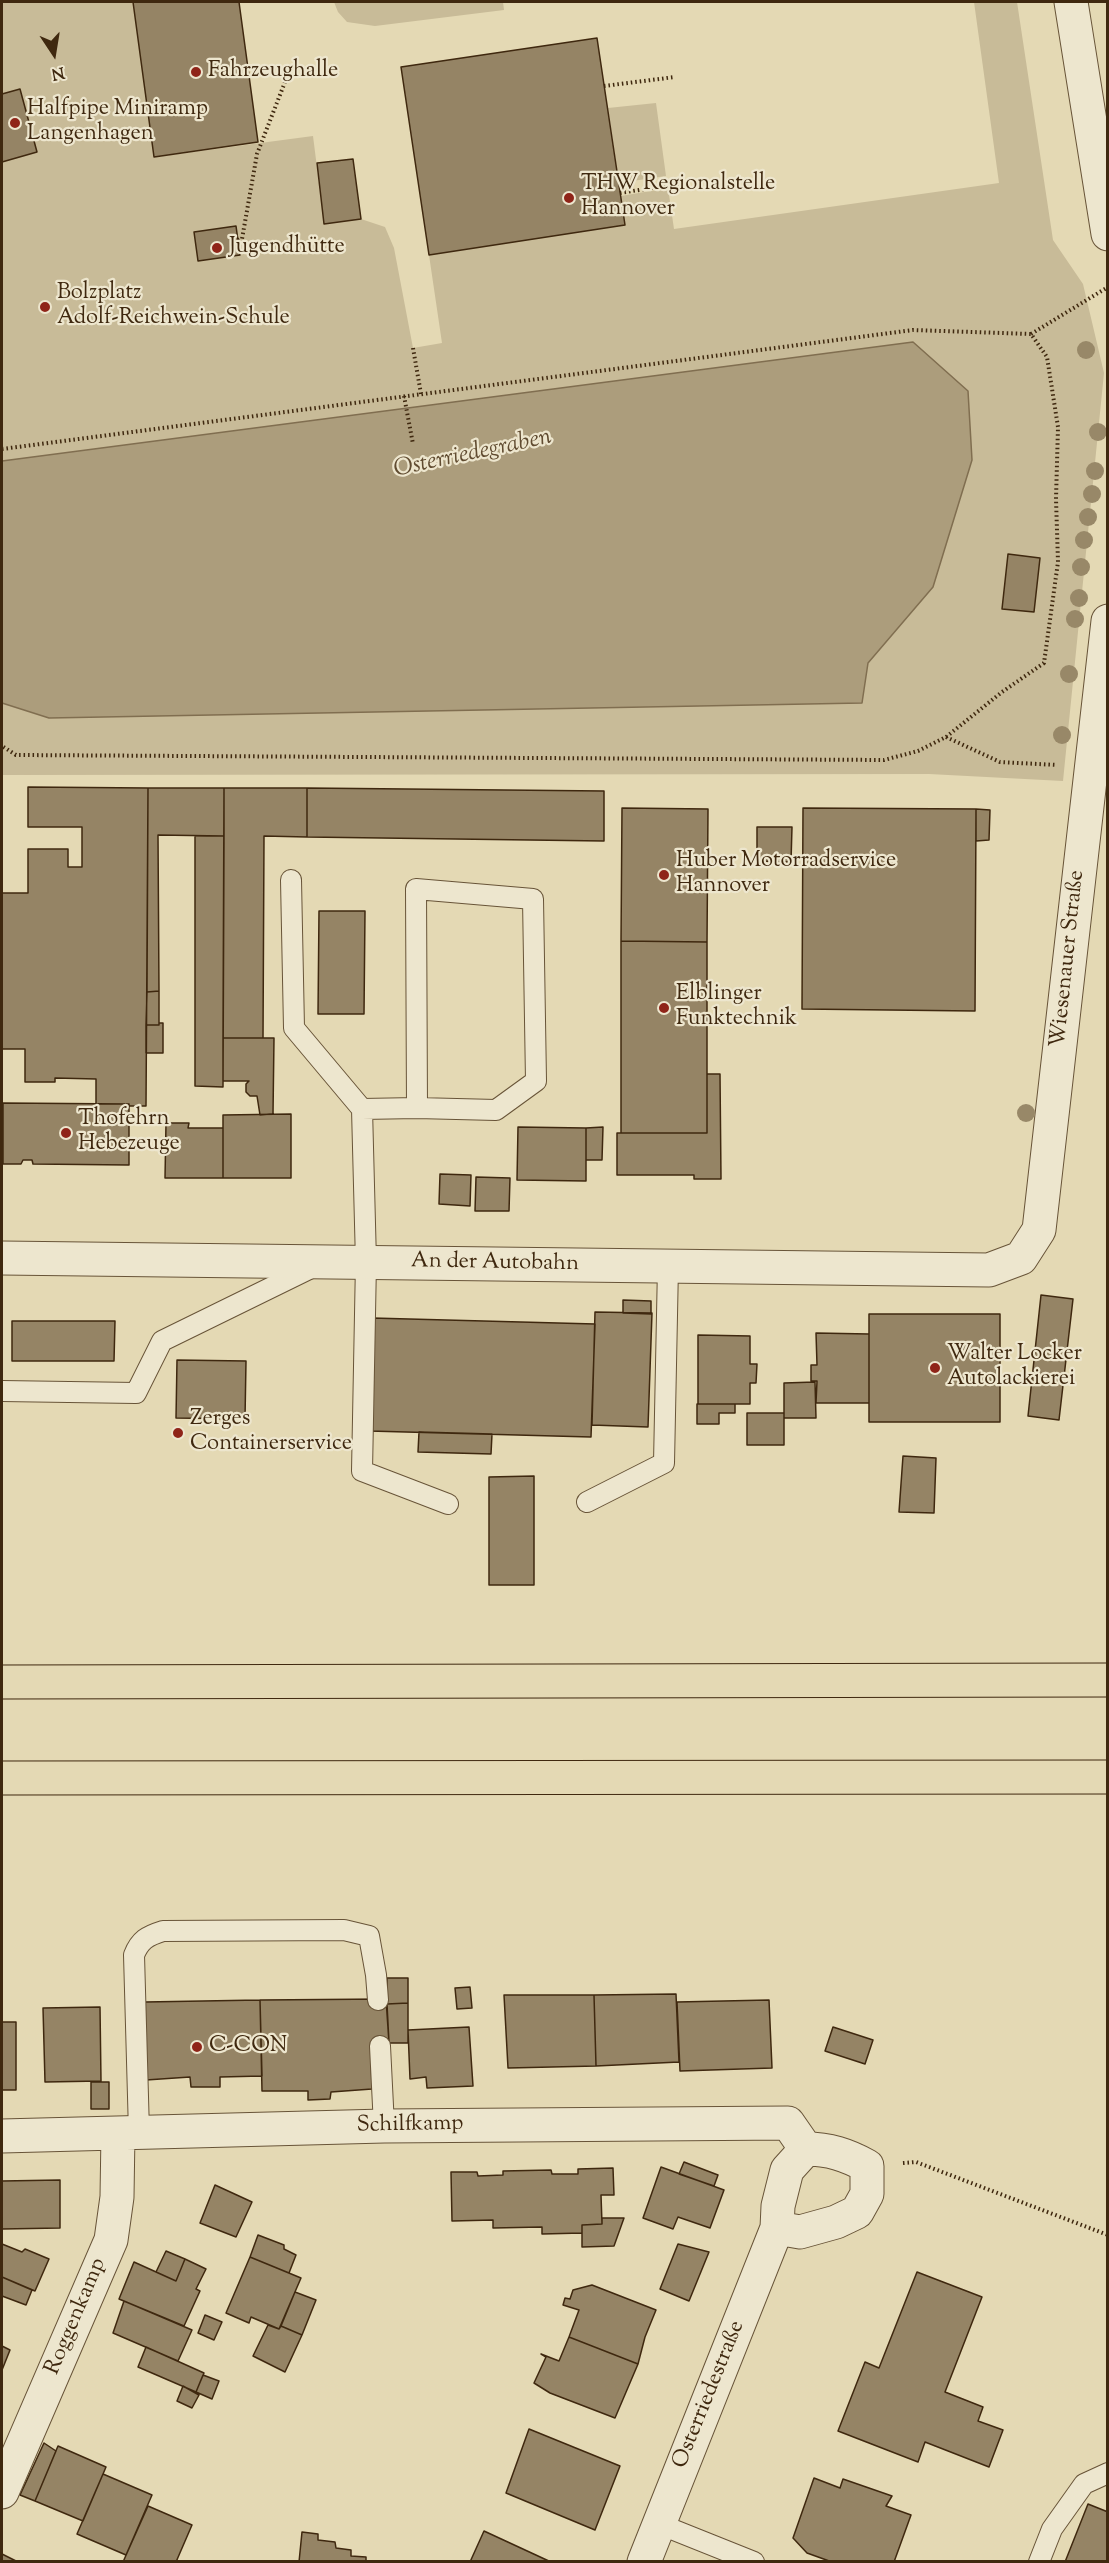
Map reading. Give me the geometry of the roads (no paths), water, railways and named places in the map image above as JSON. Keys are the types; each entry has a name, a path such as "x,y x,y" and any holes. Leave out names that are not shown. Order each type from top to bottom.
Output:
{"highway":[{"path":"2,1682 1107,1680"},
{"path":"2,1778 1107,1777"}],"street":[{"path":"1071,2 1107,234"},
{"name":"Wiesenauer Straße","path":"989,1270 1021,1258 1039,1230 1107,621"},
{"name":"An der Autobahn","path":"2,1258 989,1270"},
{"name":"Schilfkamp","path":"2,2136 384,2126 788,2123 806,2149"},
{"name":"Roggenkamp","path":"2,2492 111,2240 128,2133"},
{"path":"777,2228 800,2232 836,2222 857,2212 867,2194 867,2166 850,2156 825,2149 806,2149"},
{"name":"Osterriedestraße","path":"644,2562 777,2228 778,2206 787,2170 806,2149"}],"lane":[{"path":"291,880 294,1028 362,1109 366,1262 362,1471 448,1504"},
{"path":"362,1109 496,1110 536,1081 533,899 416,890 417,1108"},
{"path":"2,1391 136,1392 162,1341 323,1262"},
{"path":"587,1502 664,1463 668,1266"},
{"path":"128,2133 134,1955 140,1942 150,1935 163,1931 344,1930 369,1936 378,2000"},
{"path":"380,2046 384,2126"},
{"path":"1039,2562 1052,2529 1083,2484 1107,2473"},
{"path":"659,2524 754,2562"}],"water":[{"name":"Osterriedegraben","path":"913,342 968,391 972,460 933,587 868,663 862,703 49,718 2,703 2,461"}],"place":[{"name":"Fahrzeughalle","path":"196,72"},
{"name":"Halfpipe Miniramp Langenhagen","path":"15,123"},
{"name":"THW Regionalstelle Hannover","path":"569,198"},
{"name":"Jugendhütte","path":"217,248"},
{"name":"Bolzplatz Adolf-Reichwein-Schule","path":"45,307"},
{"name":"Huber Motorradservice Hannover","path":"664,875"},
{"name":"Elblinger Funktechnik","path":"664,1008"},
{"name":"Thofehrn Hebezeuge","path":"66,1133"},
{"name":"Walter Locker Autolackierei","path":"935,1368"},
{"name":"Zerges Containerservice","path":"178,1433"},
{"name":"C-CON","path":"197,2047"}]}
